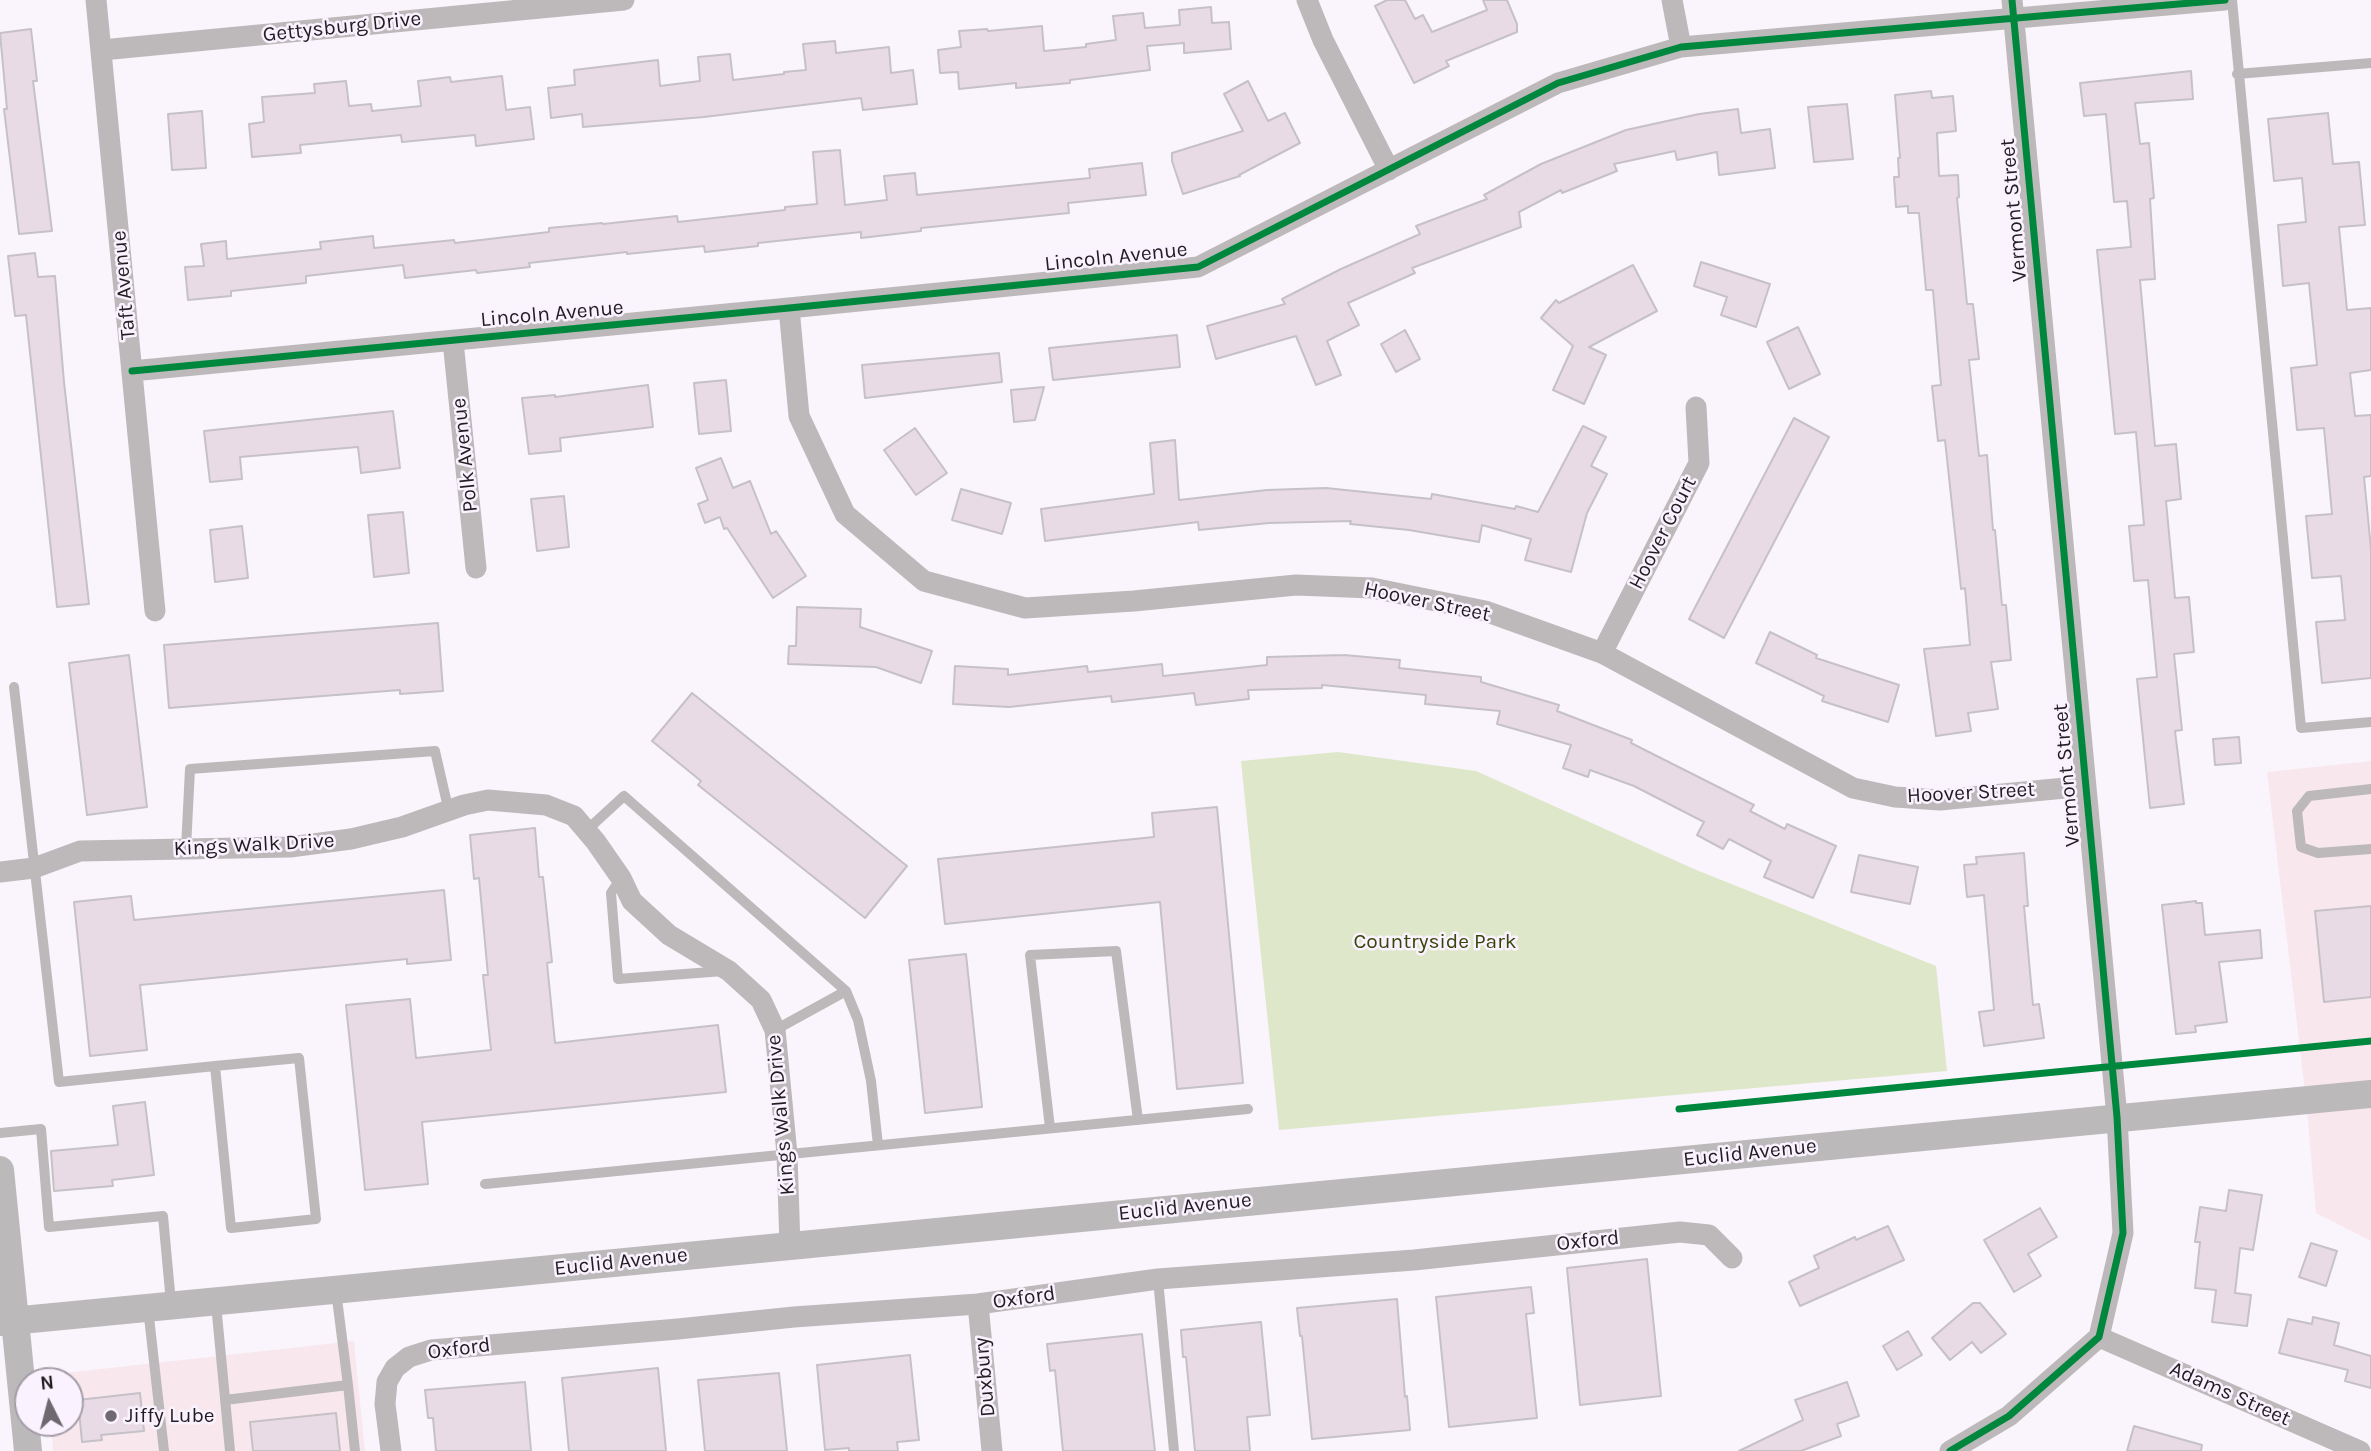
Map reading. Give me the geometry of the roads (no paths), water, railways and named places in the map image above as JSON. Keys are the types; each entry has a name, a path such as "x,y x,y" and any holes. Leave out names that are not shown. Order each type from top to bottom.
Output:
{"main road":[{"name":"Euclid Avenue","path":"7,1322 2371,1094"},
{"path":"0,1170 7,1322 28,1451"}],"street":[{"name":"Taft Avenue","path":"96,0 155,611"},
{"name":"Gettysburg Drive","path":"102,51 624,0"},
{"path":"1307,0 1323,40 1389,170"},
{"path":"1672,0 1681,47"},
{"name":"Lincoln Avenue","path":"132,371 1198,267 1558,83 1681,47 2013,10 2221,0"},
{"name":"Vermont Street","path":"2013,10 2117,1117 2123,1233 2099,1337"},
{"name":"Hoover Street","path":"789,309 799,416 845,514 924,581 1025,608 1134,601 1296,585 1372,588 1485,611 1602,653 1853,788 1895,797 1940,800 2086,786"},
{"name":"Polk Avenue","path":"453,341 476,568"},
{"name":"Hoover Court","path":"1602,653 1699,463 1696,407"},
{"name":"Kings Walk Drive","path":"0,872 34,868 80,850 290,847 321,844 377,834 464,805 488,800 546,805 574,816 621,878 632,901 669,935 729,971 761,1000 775,1030 788,1154 790,1246"},
{"name":"Oxford","path":"391,1451 385,1404 387,1382 395,1368 409,1357 431,1350 794,1317 978,1304 1158,1279 1414,1260 1680,1232 1709,1235 1732,1258"},
{"name":"Duxbury","path":"978,1304 992,1451"},
{"path":"1950,1451 2009,1416 2099,1337"},
{"name":"Adams Street","path":"2099,1337 2360,1451"}],"lane":[{"path":"2221,0 2237,74 2301,728 2371,722"},
{"path":"2237,74 2371,63"},
{"path":"14,687 59,1082 215,1066 299,1058 316,1219 231,1228 215,1066"},
{"path":"186,848 190,769 435,751 449,812"},
{"path":"2371,789 2309,796 2297,811 2301,847 2318,853 2371,849"},
{"path":"587,831 624,796 846,991 858,1020 868,1069 878,1145"},
{"path":"621,878 611,893 618,979 729,971"},
{"path":"1050,1128 1030,955 1116,951 1138,1120"},
{"path":"775,1030 846,991"},
{"path":"485,1184 1248,1109"},
{"path":"0,1133 41,1129 49,1227 163,1216 159,1307 164,1451"},
{"path":"1158,1279 1174,1451"},
{"path":"336,1290 355,1451"},
{"path":"215,1301 230,1451"},
{"path":"225,1400 348,1385"}],"place":[{"name":"Jiffy Lube","path":"111,1416"}],"park label":[{"name":"Countryside Park","path":"1435,942"}]}
